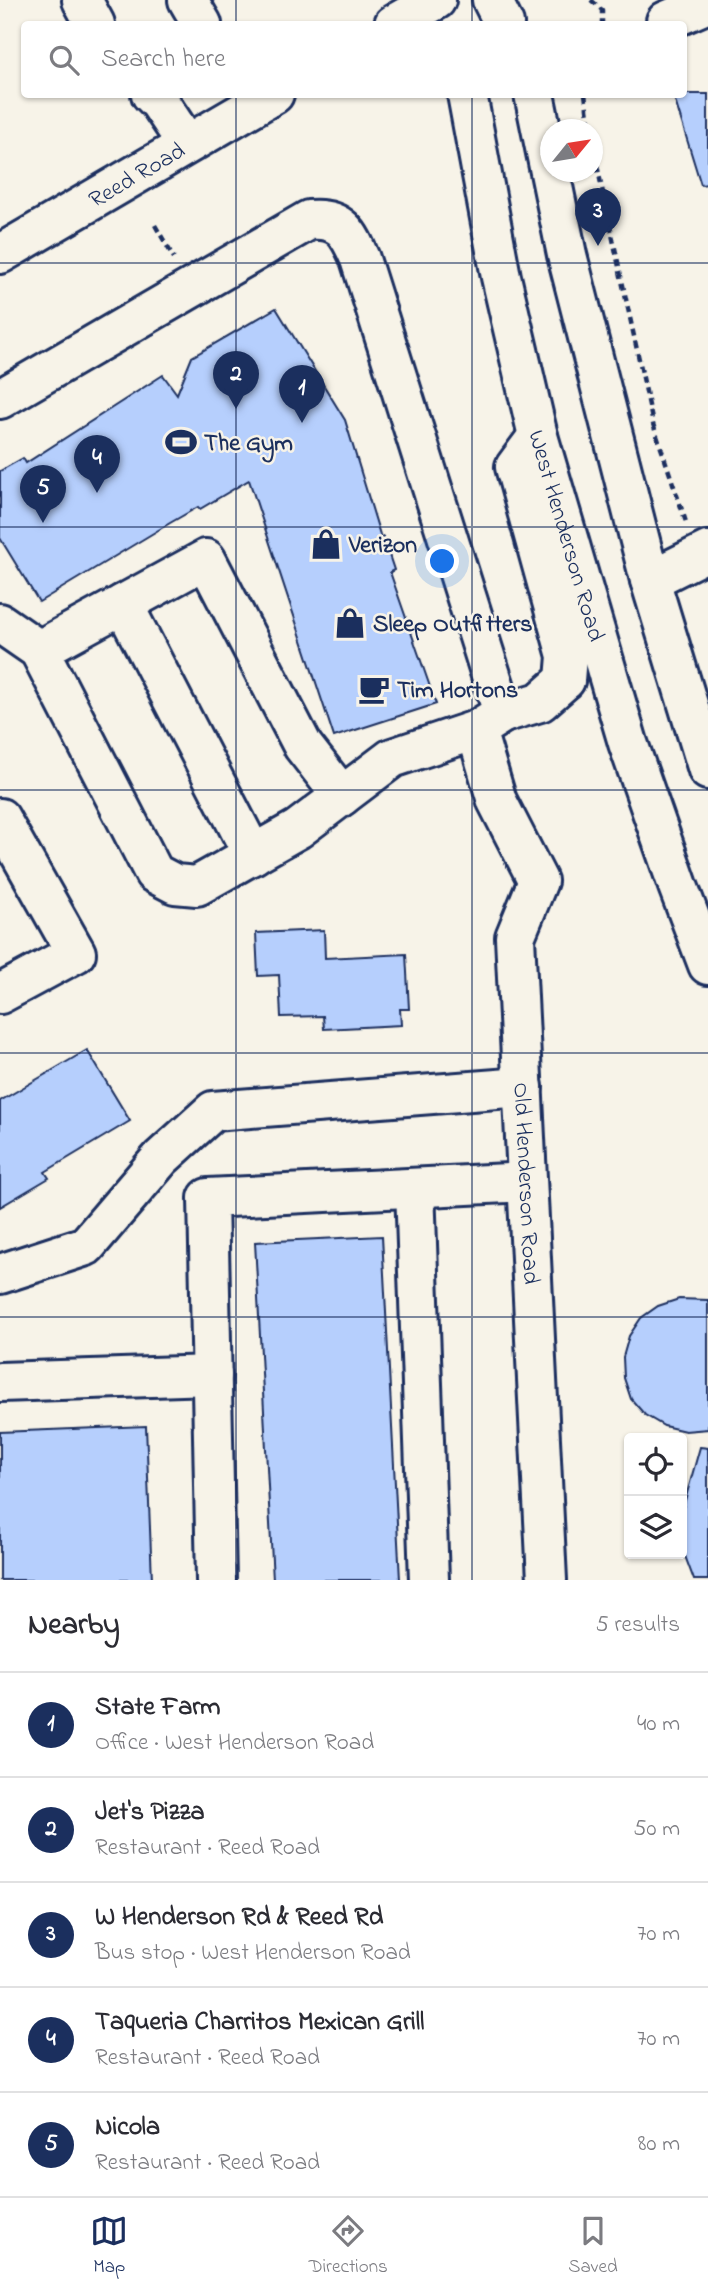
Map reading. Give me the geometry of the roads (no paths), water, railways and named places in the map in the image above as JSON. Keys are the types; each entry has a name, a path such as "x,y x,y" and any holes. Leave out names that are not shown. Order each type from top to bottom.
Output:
{"main road":[{"path":"82,0 93,21"},
{"path":"188,0 200,21"},
{"path":"399,21 436,0"},
{"path":"474,21 477,0"},
{"path":"492,0 502,21"},
{"path":"666,21 708,3"},
{"path":"155,98 187,144"},
{"name":"West Henderson Road","path":"468,98 501,277 538,436 628,743 708,965"},
{"path":"535,98 567,255 650,580 708,769"},
{"name":"Reed Road","path":"0,254 187,144 255,99"},
{"path":"0,399 309,220 326,218 340,227 351,240 360,259 489,722"},
{"path":"0,623 39,650 155,873 175,884 198,886 298,829 392,758 540,702 565,680 567,656 515,467 538,436"},
{"path":"650,580 701,554"},
{"path":"39,650 206,559 303,746 342,796"},
{"path":"123,604 253,855"},
{"name":"Old Henderson Road","path":"489,722 496,801 538,881 515,937 547,1580"},
{"path":"0,818 76,953 0,995"},
{"path":"0,1274 86,1246 161,1158 213,1111 523,1087"},
{"path":"216,1580 208,1198 527,1182"},
{"path":"415,1188 429,1580"},
{"path":"0,1382 212,1375"}],"place":[{"name":"W Henderson Rd & Reed Rd","path":"598,246"},
{"name":"Jet's Pizza","path":"236,409"},
{"name":"State Farm","path":"302,423"},
{"name":"The Gym","path":"181,442"},
{"name":"Taqueria Charritos Mexican Grill","path":"97,493"},
{"name":"Nicola","path":"43,523"},
{"name":"Verizon","path":"326,544"},
{"name":"Sleep Outfitters","path":"350,623"},
{"name":"Tim Hortons","path":"374,689"}]}
